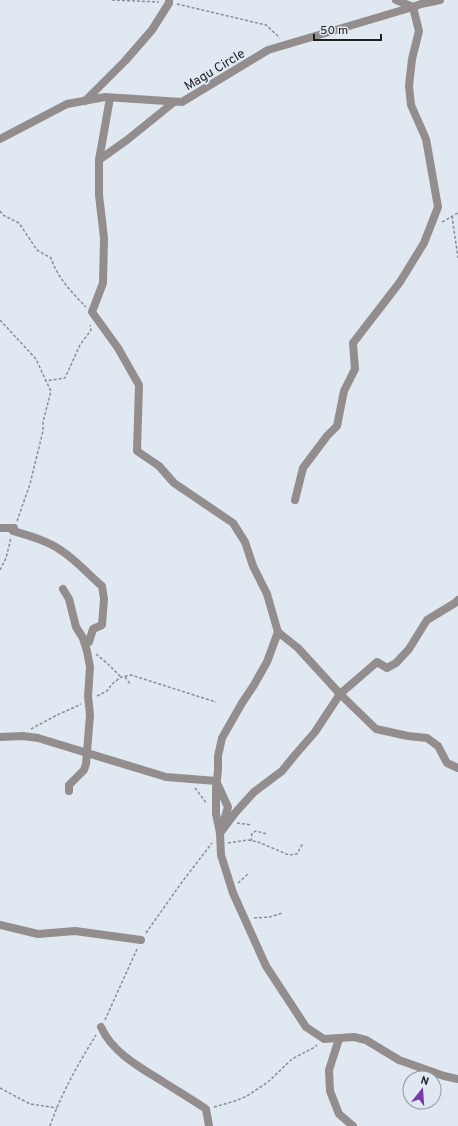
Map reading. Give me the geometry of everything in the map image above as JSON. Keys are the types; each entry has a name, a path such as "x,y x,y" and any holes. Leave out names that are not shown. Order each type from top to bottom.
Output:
{"street":[{"path":"295,500 303,468 327,436 337,426 344,391 355,369 353,343 400,282 424,243 438,207 426,139 411,105 409,86 412,59 419,31 413,7 396,0"},
{"name":"Magu Circle","path":"0,140 67,104 105,97 182,102 268,50 421,4 440,0"},
{"path":"85,101 125,61 152,30 169,1"},
{"path":"110,98 98,160 98,195 104,238 103,283 92,312 118,348 140,385 138,451 159,466 174,483 234,523 267,594 278,632 268,662 222,738 218,756 216,814 220,834 221,856 230,885 266,966 306,1027 324,1039 354,1037 366,1040 400,1060 444,1076 458,1079"},
{"path":"98,160 127,140 174,102"},
{"path":"0,528 14,530 61,550 102,586 104,599 102,625 93,629 89,642 83,638"},
{"path":"62,589 69,599 76,627 83,638 86,647 90,667 88,696 90,715 86,764 84,770 69,785 69,791"},
{"path":"220,834 254,792 282,772 315,732 340,694 377,662 387,668 396,663 409,650 427,620 458,600"},
{"path":"278,632 298,648 340,694 376,729 408,736 427,738 438,746 447,763 458,768"},
{"path":"0,732 17,736 38,738 166,777 216,781"},
{"path":"0,738 17,736"},
{"path":"216,781 228,807 220,834"},
{"path":"0,925 38,934 75,931 141,940"},
{"path":"101,1027 105,1036 115,1048 137,1065 206,1109 209,1126"},
{"path":"339,1039 329,1070 330,1092 339,1114 353,1126"}],"path":[{"path":"112,0 169,1 266,25 287,45"},
{"path":"0,211 3,215 19,223 38,250 51,258 53,265 70,292 92,312"},
{"path":"430,229 458,213"},
{"path":"452,216 458,258"},
{"path":"0,320 36,359 51,391 30,484 6,558 0,570"},
{"path":"46,381 65,378 80,345 91,330 90,323"},
{"path":"86,647 108,664 121,677"},
{"path":"17,736 57,715 107,692 112,684 121,677 131,676 216,702"},
{"path":"125,677 131,685"},
{"path":"188,778 196,791 216,814"},
{"path":"230,820 252,825"},
{"path":"251,841 252,833 256,832 267,834"},
{"path":"220,834 221,843 248,840 258,842 289,855 297,854 303,843"},
{"path":"50,1126 72,1077 108,1014 141,940 182,882 220,834"},
{"path":"230,885 238,883 248,874"},
{"path":"245,918 270,917 282,913"},
{"path":"206,1109 247,1096 268,1082 292,1059 315,1047 324,1039"},
{"path":"0,1088 30,1104 57,1108"}]}
